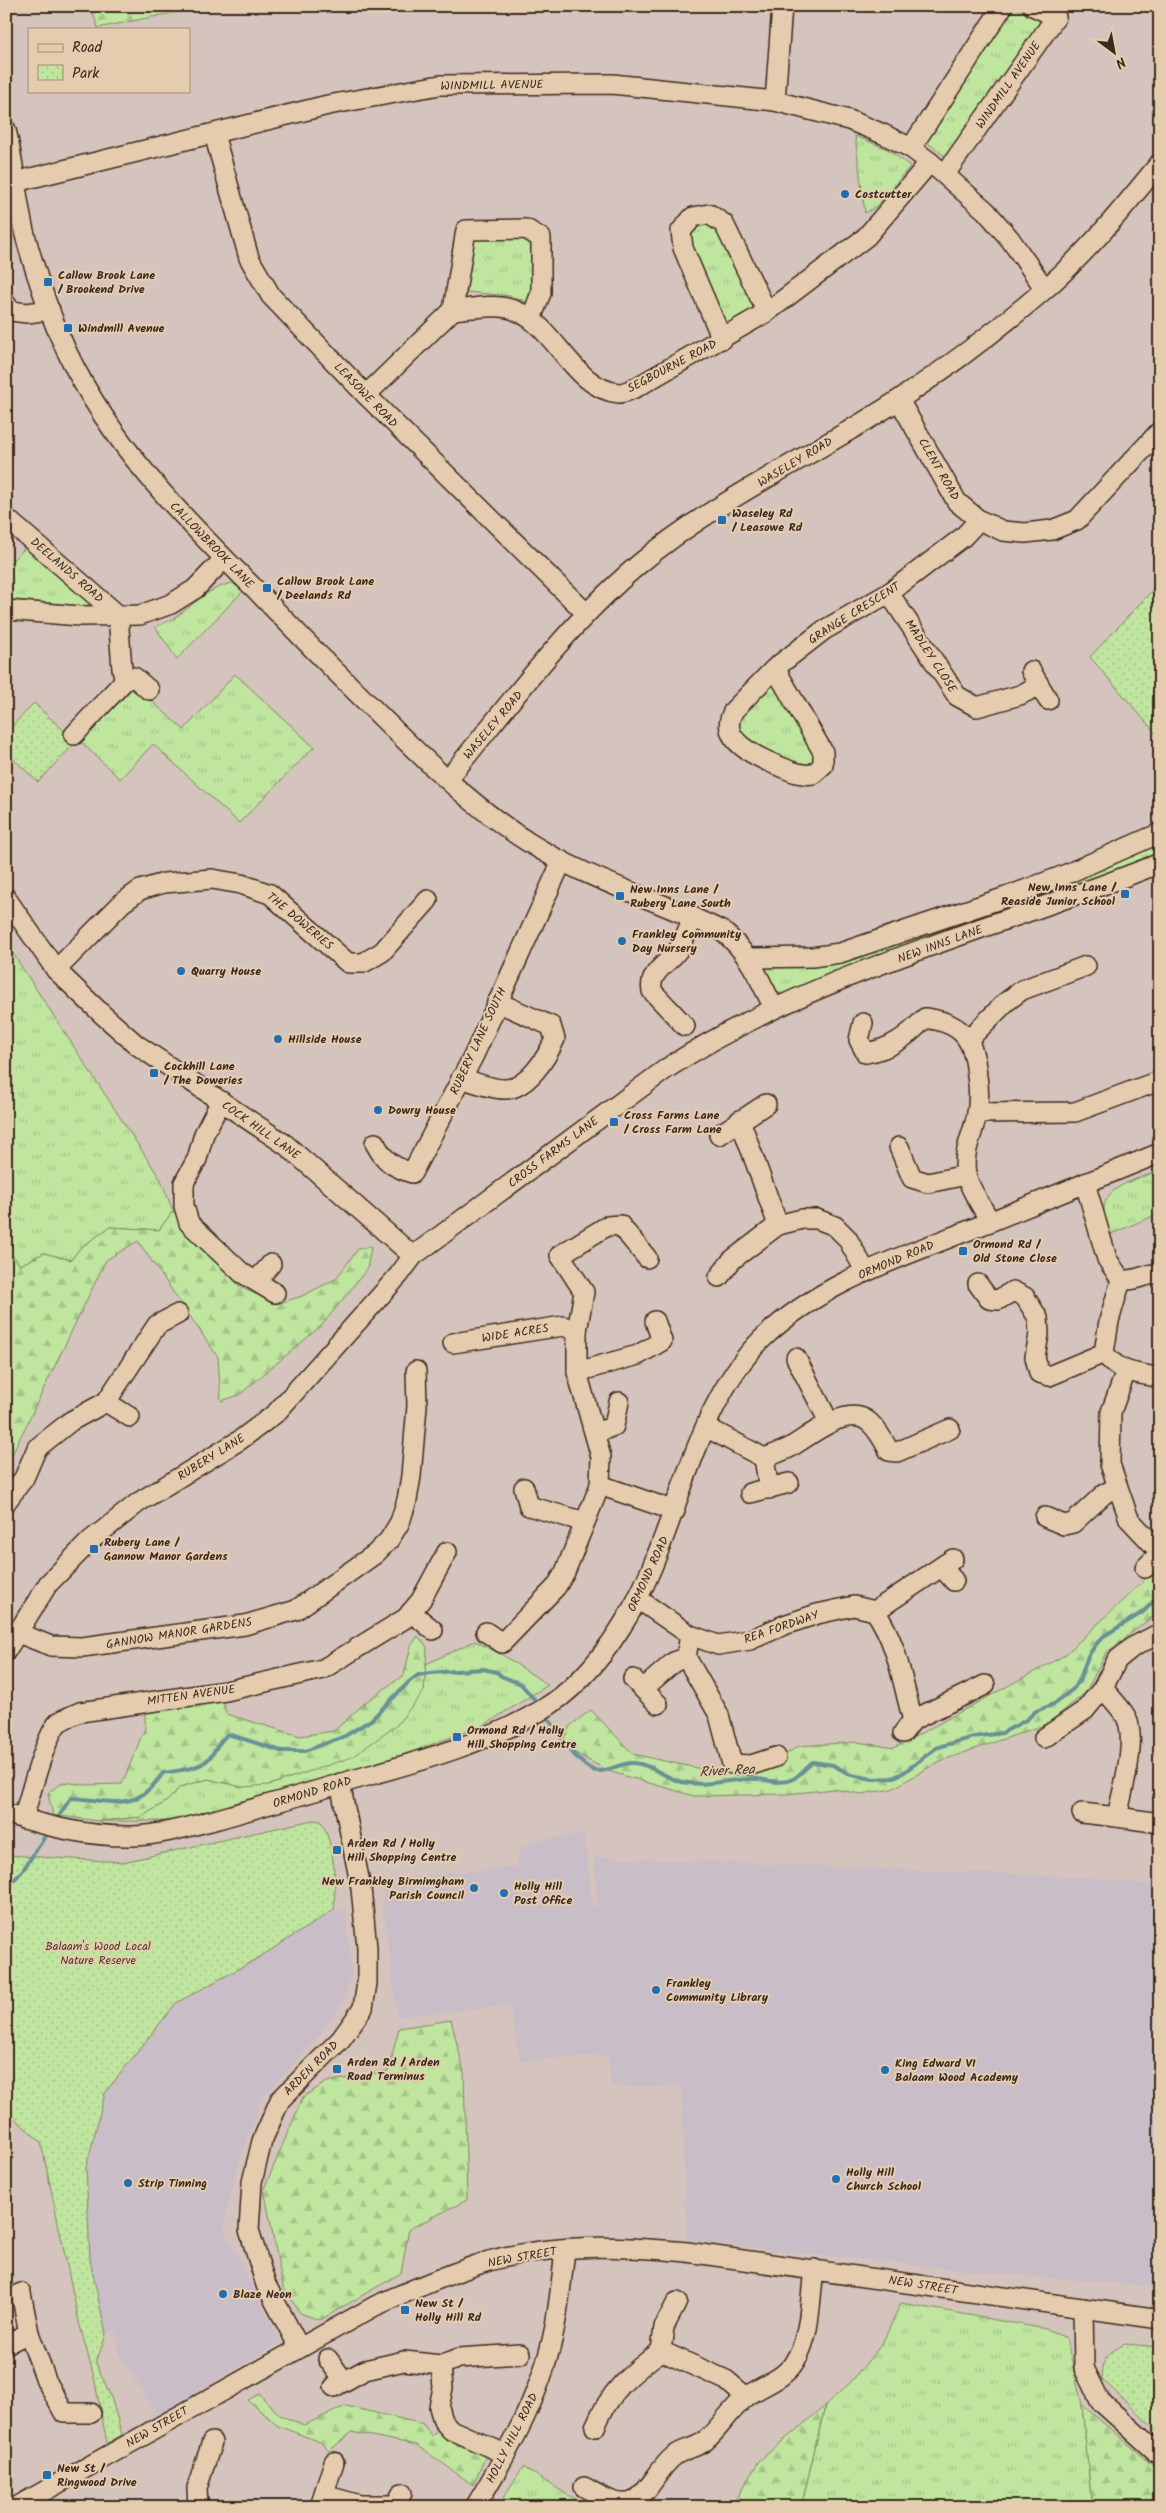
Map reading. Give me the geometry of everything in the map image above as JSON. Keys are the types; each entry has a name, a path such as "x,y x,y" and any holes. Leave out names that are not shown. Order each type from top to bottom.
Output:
{"street":[{"path":"775,102 782,6"},
{"path":"911,148 1003,6"},
{"name":"WINDMILL AVENUE","path":"945,174 1056,17 1033,6"},
{"name":"WINDMILL AVENUE","path":"15,182 328,105 440,85 612,84 775,102 849,120 911,148 945,174 992,218 1010,239 1045,289"},
{"name":"CALLOWBROOK LANE","path":"6,130 25,234 50,310 66,351 87,392 121,445 224,559 356,691 448,779 527,841 562,861"},
{"name":"LEASOWE ROAD","path":"214,134 249,258 271,296 366,395 586,613"},
{"name":"SEGBOURNE ROAD","path":"453,310 508,308 531,320 590,381 620,393 637,388 767,312 866,237 930,162"},
{"name":"WASELEY ROAD","path":"448,779 586,613 638,565 682,532 899,400 966,352 1045,289 1098,236 1160,163"},
{"name":"SEGBOURNE ROAD","path":"722,339 683,248 681,231 694,217 709,214 724,224 767,312"},
{"path":"366,395 453,310 466,230 526,229 541,238 541,293 531,320"},
{"path":"6,304 11,311 27,313 50,310"},
{"name":"CLENT ROAD","path":"899,400 957,502 979,520 1003,531 1026,533 1052,530 1077,520 1160,431"},
{"name":"GRANGE CRESCENT","path":"775,668 823,752 823,765 813,774 800,774 752,755 740,745 730,732 730,717 734,710 775,668 824,630 889,593 963,536 979,520"},
{"name":"DEELANDS ROAD","path":"9,526 118,614"},
{"name":"DEELANDS ROAD","path":"6,610 80,616 140,615 171,604 196,589 224,559"},
{"name":"MADLEY CLOSE","path":"889,593 957,696 977,707 1020,695 1039,686"},
{"path":"118,614 122,669 125,680"},
{"path":"74,735 125,680 134,677 149,690"},
{"name":"NEW INNS LANE","path":"749,958 812,958 840,953 1015,894 1160,833"},
{"path":"562,861 722,931 735,941 749,958 774,1008"},
{"name":"RUBERY LANE SOUTH","path":"376,1143 382,1156 393,1167 412,1173 462,1078 562,861"},
{"name":"NEW INNS LANE","path":"774,1008 836,983 1160,863"},
{"name":"THE DOWERIES","path":"56,970 122,903 140,890 164,883 212,879 241,884 270,894 348,963 363,963 382,952 428,900"},
{"name":"COCK HILL LANE","path":"6,898 56,970 103,1016 137,1044 286,1145 413,1256"},
{"path":"685,1026 652,991 650,984 653,976 678,950 693,917"},
{"path":"968,1040 1006,1002 1022,990 1086,966"},
{"path":"462,1078 505,1090 526,1081 546,1060 555,1039 551,1026 497,1002"},
{"name":"CROSS FARMS LANE","path":"413,1256 666,1068 707,1042 774,1008"},
{"path":"863,1023 859,1040 866,1053 893,1044 909,1035 925,1018 940,1020 960,1029 968,1040 975,1053 978,1087 977,1113 966,1151 966,1175 990,1222"},
{"path":"977,1113 1075,1112 1156,1082"},
{"path":"221,1101 204,1134 197,1160 184,1183 184,1206 189,1223 242,1273 275,1293"},
{"path":"719,1135 766,1104"},
{"path":"740,1120 778,1225"},
{"path":"899,1147 912,1178 928,1183 966,1175"},
{"name":"ORMOND ROAD","path":"15,1816 86,1834 136,1836 186,1828 455,1748 542,1710 574,1686 589,1671 608,1647 638,1599 675,1511 706,1427 725,1387 743,1360 765,1337 811,1300 866,1272 1160,1153"},
{"path":"1085,1183 1107,1259 1121,1280"},
{"path":"719,1277 732,1260 778,1225 802,1219 817,1219 836,1226 847,1238 866,1272"},
{"path":"486,1632 502,1643 556,1587 565,1572 600,1485 600,1457 596,1433 577,1372 577,1330 584,1292 560,1255 607,1226 620,1226 647,1258"},
{"name":"RUBERY LANE","path":"6,1651 48,1584 111,1522 240,1440 276,1413 400,1275 413,1256"},
{"path":"256,1281 271,1264"},
{"path":"1121,1280 1132,1281 1156,1273 1160,1274"},
{"path":"1121,1280 1109,1321 1104,1353 1113,1365 1126,1371 1160,1378"},
{"path":"978,1284 989,1299 998,1300 1012,1291 1025,1297 1038,1318 1039,1334 1035,1357 1039,1373 1049,1376 1104,1353"},
{"path":"6,1502 24,1478 37,1448 71,1421 106,1402 151,1319 178,1314"},
{"path":"577,1372 638,1355 662,1341 655,1321"},
{"name":"WIDE ACRES","path":"453,1343 563,1326 577,1330"},
{"path":"796,1358 829,1422"},
{"name":"GANNOW MANOR GARDENS","path":"18,1633 51,1646 82,1647 245,1625 296,1610 375,1554 389,1540 396,1528 408,1500 408,1405 416,1371"},
{"path":"1126,1371 1112,1412 1110,1464 1129,1519 1160,1552 1145,1568"},
{"path":"106,1402 130,1418"},
{"path":"596,1433 614,1426 618,1402"},
{"path":"764,1458 788,1448 829,1422 856,1416 868,1421 879,1434 889,1451 897,1452 950,1429"},
{"path":"706,1427 764,1458"},
{"path":"764,1458 769,1488"},
{"path":"750,1493 789,1483"},
{"path":"600,1485 675,1511"},
{"path":"1045,1517 1064,1525 1073,1523 1104,1494 1117,1487"},
{"path":"524,1488 529,1506 585,1522"},
{"name":"MITTEN AVENUE","path":"15,1816 53,1730 59,1722 80,1712 115,1705 226,1692 323,1669 406,1618 421,1600 447,1552"},
{"path":"950,1569 875,1611 888,1630 899,1659 908,1726 984,1685"},
{"name":"REA FORDWAY","path":"638,1599 690,1635 718,1645 750,1640 784,1625 818,1614 854,1606 875,1611"},
{"path":"411,1612 433,1630"},
{"path":"1044,1738 1085,1710 1103,1688 1117,1660 1133,1647 1160,1633"},
{"path":"690,1635 686,1657 719,1714 732,1764 751,1765 776,1757"},
{"path":"658,1704 638,1684 674,1662 686,1657"},
{"path":"1103,1688 1126,1716 1131,1731 1117,1817"},
{"name":"ARDEN ROAD","path":"299,2347 266,2284 249,2230 252,2182 262,2141 280,2100 341,2039 363,2008 367,1983 361,1888 340,1783"},
{"path":"1082,1813 1160,1823"},
{"name":"NEW STREET","path":"16,2507 375,2306 432,2280 491,2261 565,2249 614,2247 670,2250 1160,2319"},
{"name":"HOLLY HILL ROAD","path":"475,2507 505,2454 534,2394 553,2336 565,2249"},
{"path":"592,2496 623,2503 634,2501 645,2492 661,2467 676,2454 703,2442 746,2397 773,2381 794,2364 803,2346 814,2269"},
{"path":"21,2293 29,2333 46,2380 64,2413 91,2413"},
{"path":"595,2427 605,2389 631,2374 661,2351 664,2327 677,2302"},
{"path":"1083,2308 1084,2368 1100,2401 1160,2455"},
{"path":"6,2344 29,2333"},
{"path":"661,2351 726,2380 746,2397"},
{"path":"328,2358 339,2384 365,2370 404,2361 441,2364 459,2358 511,2360"},
{"path":"441,2364 443,2388 439,2407 443,2420 451,2430 505,2454"},
{"path":"198,2507 197,2488 212,2442"},
{"path":"334,2462 322,2501 360,2505 396,2505 402,2493"}],"shaded area":[{"name":"King Edward VI Balaam Wood Academy","path":"585,1834 592,1905 598,1908 594,1857 1083,1877 1160,1886 1160,2287 983,2272 686,2241 682,2086 611,2087 609,2055 520,2061 510,2005 397,2017 383,1902 384,1880 518,1866 518,1853 532,1841"},
{"path":"345,1909 352,1972 346,1992 340,2006 320,2035 261,2099 239,2162 223,2227 280,2342 158,2415 121,2357 115,2329 106,2334 90,2260 86,2168 105,2093 176,2003 255,1960 334,1910"}],"green space":[{"path":"91,6 206,6 98,28"},
{"path":"1011,6 1044,20 949,159 921,138"},
{"path":"855,136 887,149 910,166 877,206 865,213"},
{"path":"714,222 757,309 727,326 685,234 692,224"},
{"path":"470,236 524,238 534,244 534,280 530,303 511,296 467,292 465,262"},
{"path":"29,544 92,599 91,607 6,599 6,567"},
{"path":"1160,582 1160,738 1090,657"},
{"path":"232,583 243,591 177,659 155,627 175,618 216,588"},
{"path":"235,674 314,747 239,823 153,744 120,779 81,742 135,686 184,730"},
{"path":"771,681 778,685 819,755 813,769 741,744 736,718"},
{"path":"34,703 76,742 38,782 6,752 6,733"},
{"path":"1160,839 1160,856 790,994 779,993 766,978 765,969 767,966 786,966"},
{"path":"6,943 161,1180 173,1211 159,1230 110,1227 80,1248 71,1260 44,1253 20,1265 6,1247"},
{"path":"1160,1171 1160,1213 1111,1234 1104,1208 1106,1200 1111,1193 1126,1183"},
{"path":"173,1211 240,1287 277,1304 302,1296 336,1279 358,1249 371,1247 367,1269 322,1325 239,1395 221,1401 218,1357 138,1241 106,1260 6,1467 6,1247 20,1265 44,1253 71,1260 80,1248 110,1227 159,1230"},
{"path":"1160,1565 1160,1611 1107,1652 1085,1693 1047,1724 940,1761 892,1789 861,1794 834,1789 786,1794 694,1796 608,1771 561,1745 570,1726 591,1710 633,1754 719,1773 768,1766 799,1746 857,1742 894,1748 1065,1655"},
{"path":"418,1636 427,1647 424,1691 396,1726 352,1757 269,1785 242,1787 208,1779 180,1787 167,1801 141,1817 99,1821 53,1815 48,1793 63,1782 87,1785 122,1784 145,1728 145,1709 223,1700 226,1714 300,1736 334,1731 367,1701 404,1675 411,1646"},
{"path":"475,1641 504,1656 548,1685 486,1724 395,1758 184,1821 99,1821 141,1817 167,1801 180,1787 208,1779 242,1787 424,1691 426,1664"},
{"name":"Balaam's Wood Local Nature Reserve","path":"313,1820 321,1821 332,1853 335,1888 334,1910 255,1960 176,2003 105,2093 86,2168 90,2260 106,2334 96,2363 111,2397 122,2435 107,2443 41,2142 6,2111 6,1855 123,1862"},
{"path":"451,2020 464,2072 467,2200 409,2229 401,2273 320,2320 300,2313 283,2287 264,2189 303,2097 327,2082 388,2071 399,2028"},
{"path":"901,2303 1046,2329 1066,2338 1082,2405 1092,2507 801,2507 825,2406 851,2382 882,2344"},
{"path":"1125,2344 1160,2347 1160,2434 1102,2379 1105,2360 1110,2353"},
{"path":"259,2394 281,2416 304,2425 346,2406 423,2424 431,2436 440,2430 486,2455 473,2485 417,2445 352,2432 329,2451 320,2442 278,2426 248,2400"},
{"path":"1082,2405 1160,2471 1160,2507 1092,2507"},
{"path":"825,2406 801,2507 731,2507 759,2461"},
{"path":"523,2467 587,2507 514,2507 503,2498"}],"waterway":[{"name":"River Rea","path":"546,1715 576,1757 589,1768 599,1771 633,1763 646,1766 682,1782 707,1784 753,1779 782,1782 793,1779 813,1762 833,1765 851,1775 873,1779 892,1778 903,1773 936,1748 974,1737 1002,1733 1026,1720 1036,1711 1054,1704 1073,1689 1080,1679 1088,1656 1097,1643 1104,1636 1143,1612 1160,1595"},
{"name":"River Rea","path":"55,1822 71,1798 122,1802 142,1794 163,1773 189,1769 207,1761 228,1734 281,1751 305,1751 345,1736 371,1720 418,1675 483,1669 497,1672 501,1676 521,1684 539,1705"},
{"name":"River Rea","path":"6,1889 23,1870 48,1832"}],"place":[{"name":"Costcutter","path":"845,194"},
{"name":"Callow Brook Lane / Brookend Drive","path":"48,282"},
{"name":"Windmill Avenue","path":"68,328"},
{"name":"Waseley Rd / Leasowe Rd","path":"722,520"},
{"name":"Callow Brook Lane / Deelands Rd","path":"267,588"},
{"name":"New Inns Lane / Reaside Junior School","path":"1125,894"},
{"name":"New Inns Lane / Rubery Lane South","path":"620,896"},
{"name":"Frankley Community Day Nursery","path":"622,941"},
{"name":"Quarry House","path":"181,971"},
{"name":"Hillside House","path":"278,1039"},
{"name":"Cockhill Lane / The Doweries","path":"154,1073"},
{"name":"Dowry House","path":"378,1110"},
{"name":"Cross Farms Lane / Cross Farm Lane","path":"614,1122"},
{"name":"Ormond Rd / Old Stone Close","path":"963,1251"},
{"name":"Rubery Lane / Gannow Manor Gardens","path":"94,1549"},
{"name":"Ormond Rd / Holly Hill Shopping Centre","path":"457,1737"},
{"name":"Arden Rd / Holly Hill Shopping Centre","path":"337,1850"},
{"name":"New Frankley Birmimgham Parish Council","path":"474,1888"},
{"name":"Holly Hill Post Office","path":"504,1893"},
{"name":"Frankley Community Library","path":"656,1990"},
{"name":"Arden Rd / Arden Road Terminus","path":"337,2069"},
{"name":"King Edward VI Balaam Wood Academy","path":"885,2070"},
{"name":"Holly Hill Church School","path":"836,2179"},
{"name":"Strip Tinning","path":"128,2183"},
{"name":"Blaze Neon","path":"223,2294"},
{"name":"New St / Holly Hill Rd","path":"405,2310"},
{"name":"New St / Ringwood Drive","path":"47,2475"}]}
